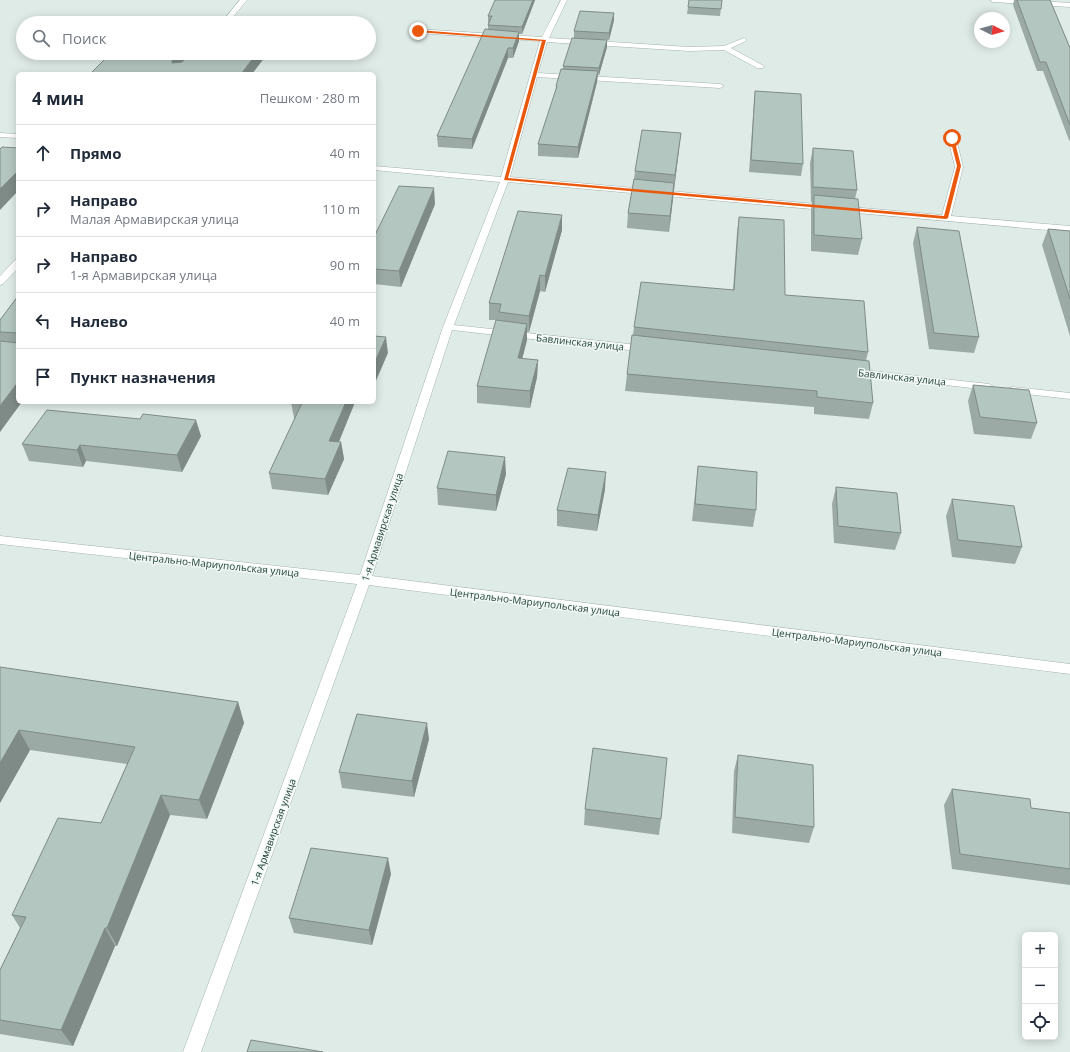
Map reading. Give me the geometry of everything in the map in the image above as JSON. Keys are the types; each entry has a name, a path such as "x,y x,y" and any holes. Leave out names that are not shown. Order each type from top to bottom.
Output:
{"street":[{"path":"230,16 244,0"},
{"name":"1-я Армавирская улица","path":"192,1052 364,580 448,327 506,179 544,40 564,0"},
{"path":"993,0 1070,5"},
{"path":"418,31 689,49 725,48 744,40"},
{"path":"725,48 760,66"},
{"path":"534,75 720,86"},
{"path":"0,134 16,136"},
{"path":"946,218 959,166 952,138"},
{"path":"376,168 1070,229"},
{"path":"0,282 16,264"},
{"name":"Бавлинская улица","path":"448,327 660,350"},
{"name":"Бавлинская улица","path":"842,371 1070,396"},
{"name":"Центрально-Мариупольская улица","path":"0,540 364,580 1070,669"}],"building":[{"path":"495,0 533,0 522,27 488,25 492,16 488,16"},
{"path":"689,0 722,0 721,9 688,7"},
{"path":"1017,0 1050,0 1070,48 1070,125 1046,62 1040,62"},
{"path":"580,11 614,13 609,33 574,31"},
{"path":"485,29 519,32 513,48 508,48 472,139 437,136"},
{"path":"572,38 607,40 599,68 563,66"},
{"path":"104,60 173,60 172,63 182,62 184,60 252,60 243,72 92,72"},
{"path":"561,69 598,71 578,147 538,144"},
{"path":"755,91 801,94 803,164 751,160"},
{"path":"642,130 681,133 675,175 635,171"},
{"path":"2,147 16,148 16,173 0,189 0,149"},
{"path":"813,148 853,151 857,190 813,187"},
{"path":"634,179 674,183 670,216 628,213"},
{"path":"399,186 434,188 399,271 376,269 376,233"},
{"path":"814,195 858,199 862,239 814,235"},
{"path":"518,211 562,215 545,276 540,275 529,316 499,312 501,304 489,303"},
{"path":"739,217 784,220 785,295 864,301 868,352 634,327 641,282 734,290"},
{"path":"917,227 959,231 979,337 934,333"},
{"path":"1048,229 1070,231 1070,299"},
{"path":"16,299 16,333 0,332 0,320"},
{"path":"496,320 527,324 518,358 538,360 530,391 477,386"},
{"path":"632,335 869,361 873,403 817,397 817,391 627,374"},
{"path":"376,336 386,337 376,360"},
{"path":"0,341 16,343 16,385 0,406"},
{"path":"973,385 1029,390 1037,423 980,417"},
{"path":"302,404 345,404 329,441 341,442 325,479 269,473"},
{"path":"47,410 140,419 143,414 196,420 177,455 80,445 77,450 22,444"},
{"path":"448,451 505,457 496,495 437,488"},
{"path":"698,466 757,472 756,510 695,504"},
{"path":"568,468 606,472 598,515 557,510"},
{"path":"836,487 897,493 901,533 838,526"},
{"path":"952,499 1014,506 1022,547 958,540"},
{"path":"0,667 238,702 199,800 161,795 107,928 105,928 61,1030 0,1020 0,970 26,917 12,915 58,818 101,823 135,747 19,730 0,763"},
{"path":"357,714 427,723 412,781 339,772"},
{"path":"593,748 667,758 661,819 585,809"},
{"path":"738,755 813,765 814,827 735,817"},
{"path":"952,789 1030,799 1031,808 1070,813 1070,869 960,854"},
{"path":"311,848 388,858 369,930 289,918"},
{"path":"251,1040 323,1052 247,1052"}],"route":[{"path":"418,31 544,40 506,179 946,218 959,166 952,138"}]}
